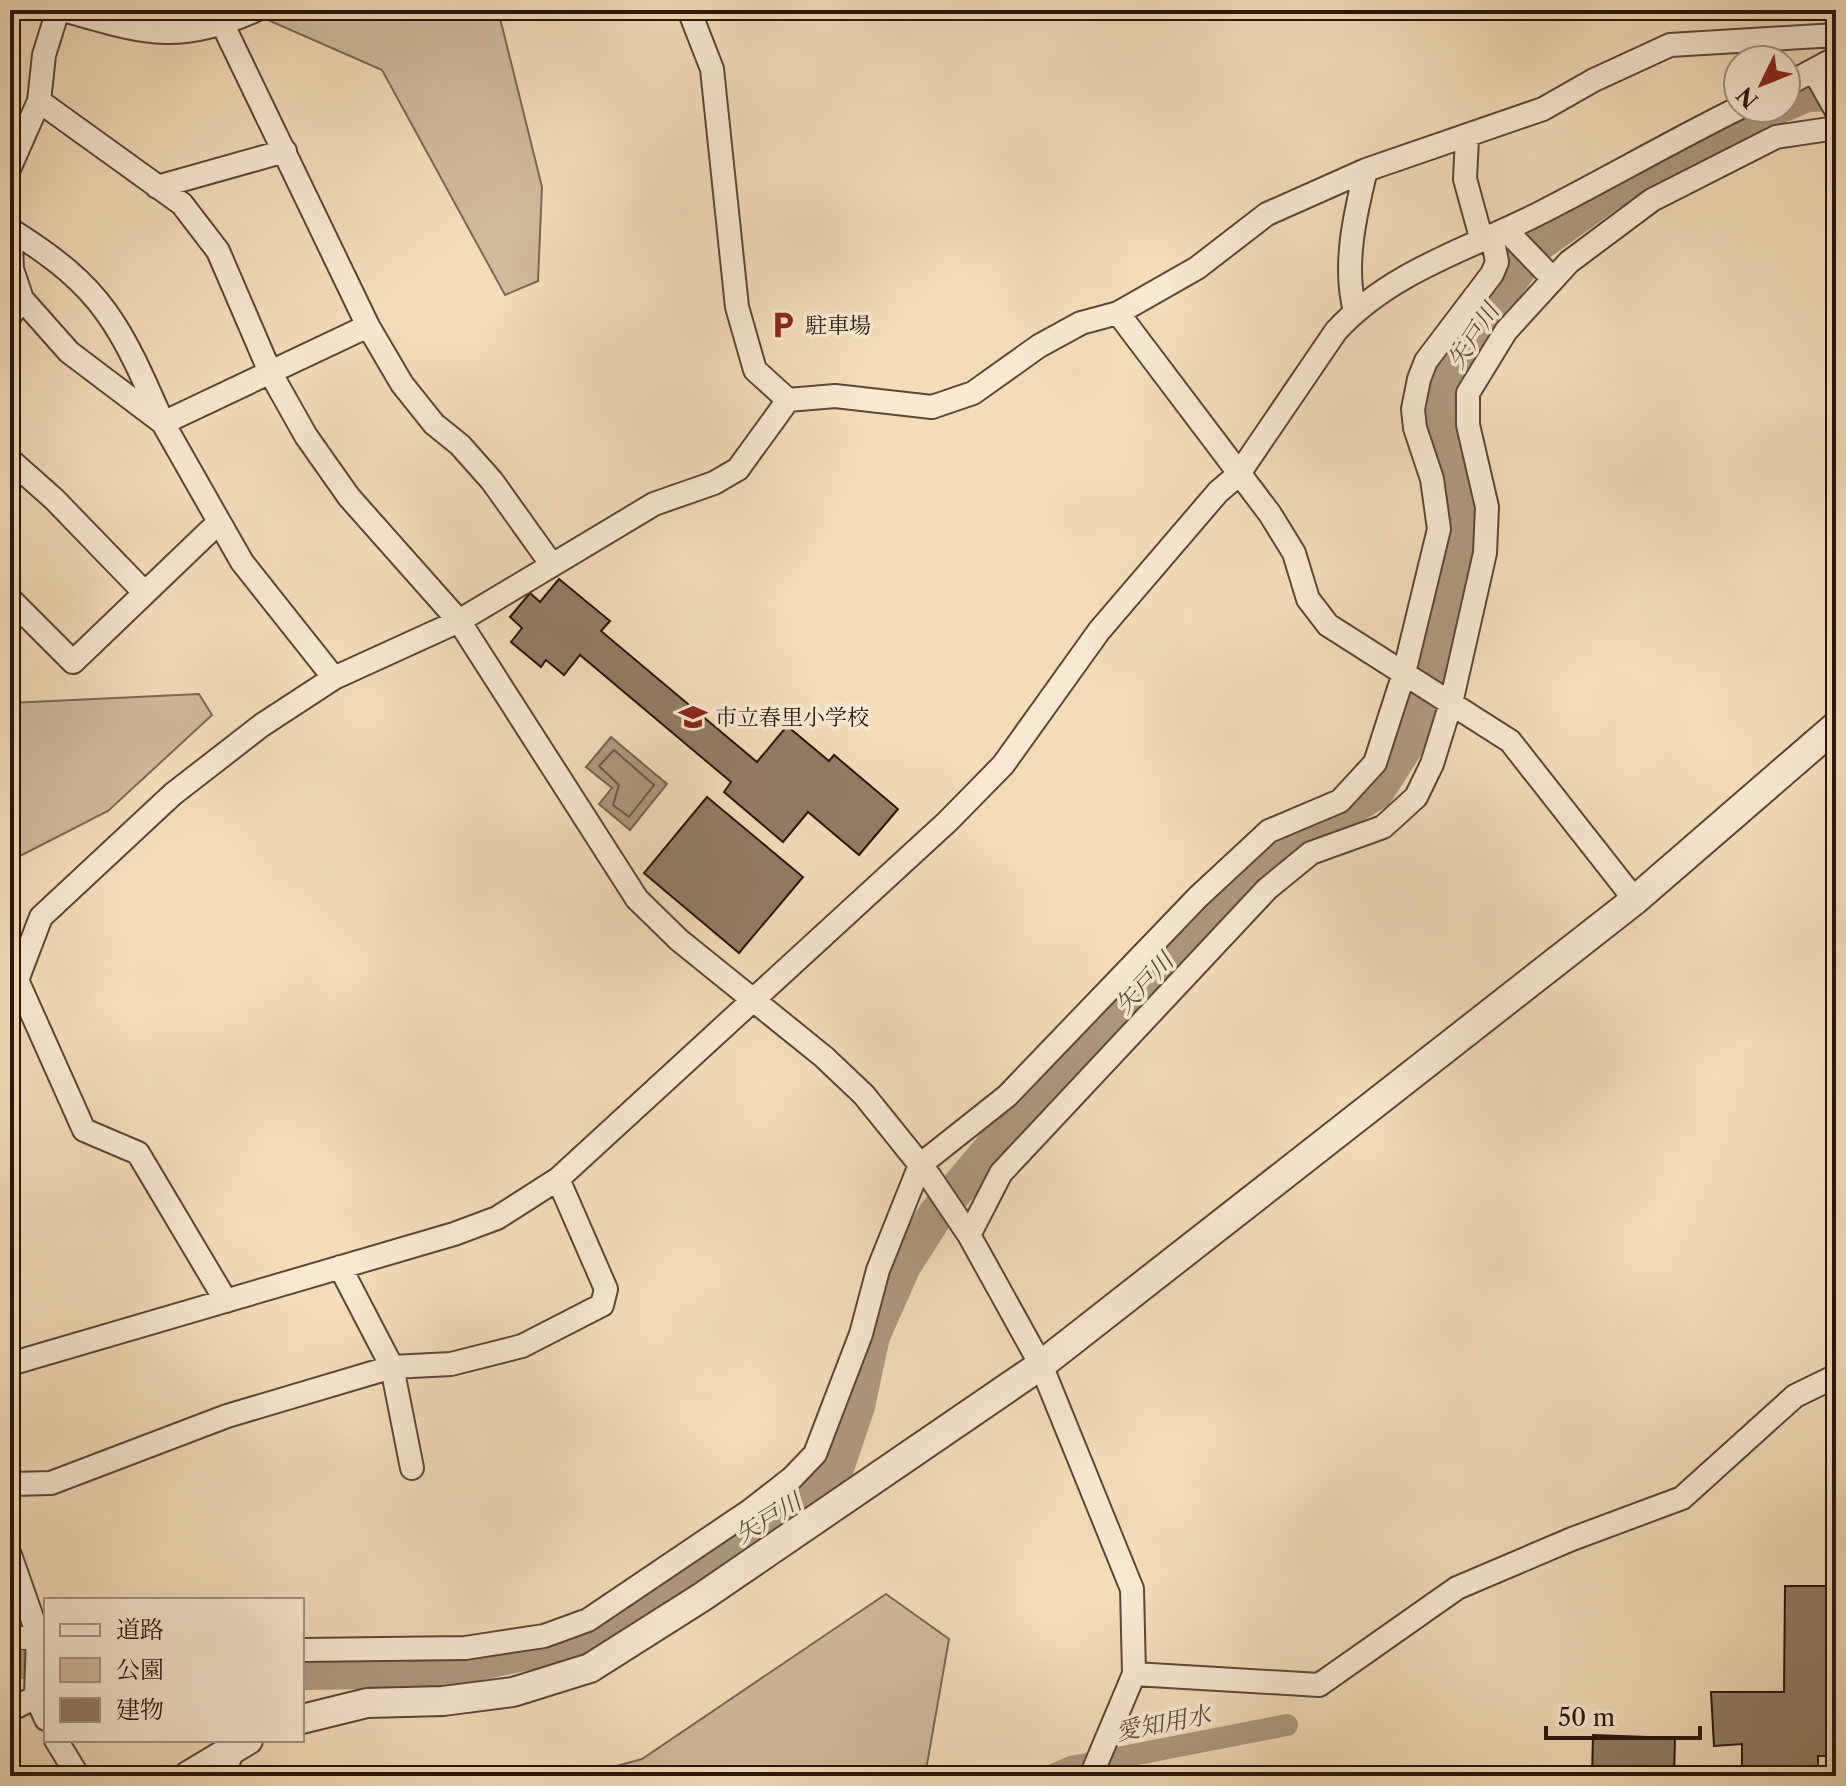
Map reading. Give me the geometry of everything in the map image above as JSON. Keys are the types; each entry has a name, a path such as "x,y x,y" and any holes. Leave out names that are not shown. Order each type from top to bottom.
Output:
{"street":[{"path":"10,167 39,101 44,55 60,10 139,32 175,35 223,25 256,10"},
{"path":"689,10 712,69 737,307 755,370 788,400"},
{"path":"223,25 368,326 402,384 434,424 460,445 492,481 552,565"},
{"path":"226,1301 138,1153 84,1130 14,983 41,917 173,794 262,725 334,678 459,621 654,504 714,483 738,469 759,434 788,400 835,396 932,407 973,393 1039,346 1081,323 1118,313 1197,268 1267,214 1366,170 1467,138 1543,109 1594,80 1670,45 1836,35"},
{"path":"1802,77 1836,58"},
{"path":"1814,71 1836,110"},
{"path":"39,101 182,204 218,251 270,372 306,436 349,497 459,621 637,899 679,940 756,1001 864,1095 925,1171 969,1235 1041,1365 1132,1589 1134,1674 1114,1729 1091,1776"},
{"path":"10,1364 497,1218 558,1179 756,1001 1003,765 1099,631 1218,492 1238,475 1336,331 1355,311 1385,287 1493,236 1722,117"},
{"path":"969,1235 1001,1173 1267,889 1311,853 1383,827 1416,797 1432,764 1451,703 1485,553 1487,507 1468,425 1468,393 1506,331 1552,278 1625,218 1652,200 1776,137 1836,128"},
{"path":"304,1650 465,1648 544,1636 588,1620 782,1486 815,1454 861,1334 878,1270 925,1171 1007,1096 1198,897 1269,831 1340,801 1375,763 1404,673 1439,529 1432,479 1415,428 1413,409 1419,379 1426,361 1492,274 1497,262 1493,236 1465,179 1467,138"},
{"path":"157,187 285,151"},
{"path":"1355,311 1350,291 1352,250 1357,207 1366,170"},
{"path":"11,228 16,307 69,352 163,423"},
{"path":"11,228 58,259 96,294 129,345 163,423 242,562 334,678"},
{"path":"1493,236 1552,278"},
{"path":"1118,313 1294,553 1308,599 1328,625 1510,741 1635,900"},
{"path":"163,423 368,326"},
{"path":"10,460 54,499 143,591"},
{"path":"10,599 73,662 143,591 218,523"},
{"path":"304,1719 367,1703 443,1701 513,1692 590,1668 702,1597 1041,1365 1635,900 1836,726"},
{"path":"11,1485 51,1483 227,1416 392,1367 451,1364 522,1346 602,1305 606,1289 558,1179"},
{"path":"340,1267 392,1367 412,1468"},
{"path":"1134,1674 1319,1685 1457,1588 1572,1539 1682,1498 1795,1396 1836,1376"},
{"path":"10,1555 42,1636 36,1697 44,1715"},
{"path":"10,1638 42,1636"},
{"path":"10,1693 36,1697"},
{"path":"10,1710 36,1697"},
{"path":"57,1742 78,1776"},
{"path":"188,1776 243,1742"}],"lane":[{"path":"228,1776 245,1742"}],"green space":[{"path":"245,10 498,10 542,187 538,281 505,295 382,70"},
{"path":"199,694 212,715 108,811 10,861 10,703"},
{"path":"886,1594 949,1639 925,1776 580,1776 642,1759"}],"water":[{"path":"611,737 667,784 630,830 599,804 612,788 586,767"}],"building":[{"path":"559,579 610,621 601,631 757,762 787,726 829,761 834,755 898,809 859,855 808,812 783,842 724,792 731,782 580,655 564,675 546,660 541,667 511,642 522,628 510,617 530,593 540,602"},
{"path":"707,797 803,877 739,953 644,873"},
{"path":"1785,1586 1836,1586 1836,1756 1818,1756 1818,1776 1742,1776 1742,1744 1714,1746 1711,1692 1784,1692"},
{"path":"1593,1735 1675,1738 1674,1776 1592,1776"}],"waterway":[{"name":"矢戸川","path":"1802,96 1836,93"},
{"name":"矢戸川","path":"304,1672 445,1670 556,1646 613,1627 734,1537 832,1480 857,1406 872,1336 903,1266 936,1214 1018,1117 1276,843 1335,817 1376,792 1419,725 1466,512 1446,448 1438,405 1453,359 1535,246 1609,193 1697,143 1739,124"},
{"name":"矢戸川","path":"10,1660 44,1663"},
{"name":"愛知用水","path":"1050,1776 1071,1767 1287,1725"}],"place":[{"name":"駐車場","path":"783,325"},
{"name":"市立春里小学校","path":"693,717"}]}
